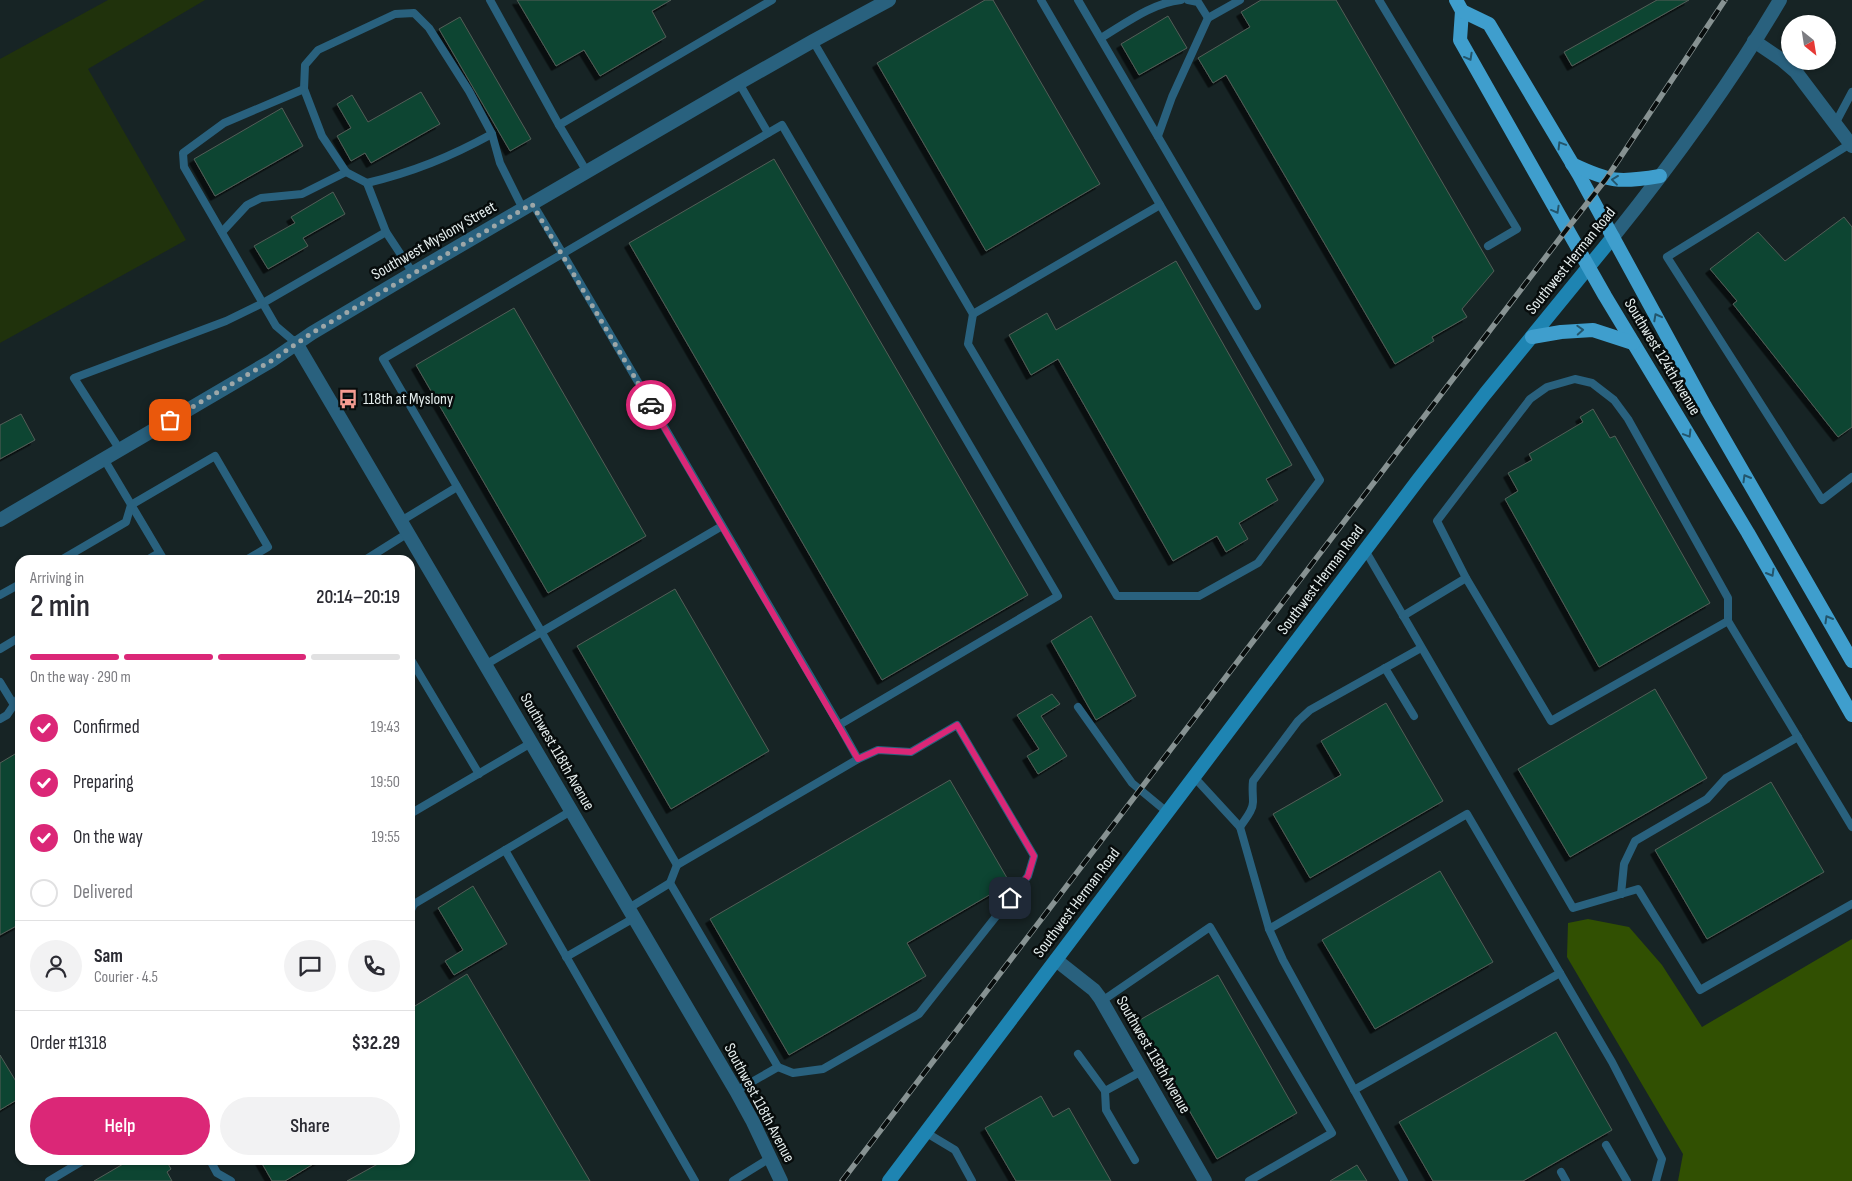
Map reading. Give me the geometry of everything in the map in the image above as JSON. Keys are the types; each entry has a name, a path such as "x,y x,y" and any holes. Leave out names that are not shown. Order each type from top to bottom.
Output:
{"main road":[{"name":"Southwest 124th Avenue","path":"1459,5 1489,24 1572,163 1705,406 1852,661"},
{"name":"Southwest 124th Avenue","path":"1459,5 1460,40 1589,268 1748,533 1852,715"},
{"path":"1572,163 1606,179 1618,181 1660,176"},
{"name":"Southwest Herman Road","path":"888,1181 1365,550 1613,237"},
{"path":"1532,337 1575,330 1593,330 1633,343"}],"street":[{"name":"Southwest Herman Road","path":"1613,237 1714,102 1780,0"},
{"name":"Southwest Myslony Street","path":"0,520 271,361 296,343 528,206 738,83 885,1"},
{"path":"1754,40 1796,72 1851,145"},
{"name":"Southwest 118th Avenue","path":"296,343 736,1091 781,1181"},
{"name":"Southwest 119th Avenue","path":"1056,960 1094,990 1102,1001 1205,1181"}],"lane":[{"path":"490,0 587,172"},
{"path":"559,125 772,0"},
{"path":"813,41 973,314 968,344 1117,596 1199,596 1258,563 1320,480 1041,0"},
{"path":"1078,0 1257,306"},
{"path":"1101,38 1141,14 1168,1 1181,0"},
{"path":"1188,0 1198,2 1208,18"},
{"path":"1158,136 1172,97 1208,18 1240,0"},
{"path":"1379,0 1517,229 1488,246"},
{"path":"492,134 456,154 401,175 367,183 346,172 322,136 304,89 305,65 318,50 395,14 414,14 429,28 469,91 492,134 500,163 563,254 858,759"},
{"path":"738,83 768,133"},
{"path":"296,343 276,326 184,167 183,153 224,123 304,89"},
{"path":"1835,124 1852,92"},
{"path":"677,866 383,360 782,125 1058,596 839,725"},
{"path":"1851,145 1667,257 1822,500 1852,477"},
{"path":"222,232 247,205 261,198 302,194 346,172"},
{"path":"367,183 386,232 414,273"},
{"path":"973,314 1160,205"},
{"path":"120,450 74,378 226,321 263,303 386,232"},
{"path":"1728,621 1551,721 1466,578 1437,521 1530,399 1547,387 1575,379 1592,383 1614,400 1628,419 1728,598 1728,621 1852,827"},
{"path":"70,555 126,522 131,505 215,456 268,546 254,555"},
{"path":"104,459 160,555"},
{"path":"370,555 457,487"},
{"path":"485,665 722,526"},
{"path":"1365,550 1574,908 1638,889 1700,990 1852,904"},
{"path":"1403,616 1466,578"},
{"path":"0,595 15,587"},
{"path":"0,649 15,640"},
{"path":"1240,826 1253,803 1251,792 1253,782 1298,721 1310,710 1422,648"},
{"path":"415,666 479,774"},
{"path":"1385,668 1414,716"},
{"path":"0,682 14,705 0,719"},
{"path":"1078,707 1132,783 1168,812"},
{"path":"566,957 631,913 670,883 677,866 814,783 878,750 911,752 957,725 1034,856 1028,876 919,1014 824,1069 793,1073 778,1066 670,883"},
{"path":"1621,894 1624,864 1635,841 1707,799 1726,778 1798,737"},
{"path":"415,811 532,743"},
{"path":"1194,777 1240,826 1269,929 1283,960 1404,1181"},
{"path":"415,903 571,811"},
{"path":"1269,929 1467,814 1612,1062 1662,1159 1656,1181"},
{"path":"505,850 695,1181"},
{"path":"1102,1001 1210,927 1332,1133 1249,1181"},
{"path":"1354,1090 1560,973"},
{"path":"1078,1054 1105,1091 1106,1110 1135,1160"},
{"path":"736,1091 778,1066"},
{"path":"1105,1091 1142,1071"},
{"path":"925,1132 955,1150 972,1181"},
{"path":"1606,1145 1628,1181"},
{"path":"733,1181 770,1158"},
{"path":"49,1181 76,1165"},
{"path":"213,1165 217,1173 231,1181"},
{"path":"1561,1172 1566,1181"}],"green space":[{"path":"108,0 205,0 88,69 186,240 0,343 0,59"},
{"path":"1588,919 1629,927 1662,965 1702,1027 1852,939 1852,1181 1678,1181 1683,1154 1567,957 1568,923"}],"building":[{"path":"517,0 671,0 652,11 666,37 600,76 584,50 556,66"},
{"path":"985,0 993,0 1100,184 986,251 877,63"},
{"path":"1261,0 1336,0 1494,271 1462,309 1467,317 1432,337 1434,341 1395,364 1226,75 1213,83 1198,58 1250,27 1241,12"},
{"path":"1657,0 1689,0 1572,66 1564,52"},
{"path":"1168,16 1187,48 1139,75 1121,44"},
{"path":"460,17 531,139 510,151 439,29"},
{"path":"421,92 440,124 371,163 365,153 351,161 337,136 351,128 337,104 352,95 368,122"},
{"path":"282,108 303,146 215,196 194,159"},
{"path":"774,159 1028,595 882,680 629,243"},
{"path":"333,192 345,214 303,238 308,246 268,269 254,246 295,223 291,217"},
{"path":"1844,217 1852,227 1852,427 1838,437 1733,304 1737,301 1710,269 1758,232 1785,261"},
{"path":"1176,261 1292,465 1266,479 1278,500 1239,523 1248,539 1226,552 1217,536 1173,561 1058,359 1031,375 1009,335 1047,313 1056,330"},
{"path":"514,308 646,536 548,593 416,365"},
{"path":"1593,409 1610,438 1615,436 1710,603 1599,667 1505,499 1518,491 1508,473 1532,460 1529,454 1583,422 1580,417"},
{"path":"21,414 35,440 0,459 0,425"},
{"path":"675,589 769,751 671,809 577,646"},
{"path":"1091,616 1136,696 1096,720 1051,641"},
{"path":"1655,689 1707,778 1570,857 1518,769"},
{"path":"1052,694 1060,704 1041,716 1067,756 1038,774 1027,756 1039,749 1017,715"},
{"path":"1386,703 1443,801 1310,878 1273,814 1341,775 1321,741"},
{"path":"15,754 15,927 0,935 0,763"},
{"path":"950,780 1010,883 907,943 926,976 789,1055 710,919"},
{"path":"1771,782 1824,872 1707,939 1655,850"},
{"path":"1440,871 1493,962 1375,1029 1322,940"},
{"path":"473,886 507,944 454,975 445,961 463,950 438,908"},
{"path":"467,974 590,1181 347,1181 376,1165 415,1165 415,1006"},
{"path":"1218,975 1297,1113 1217,1159 1138,1021"},
{"path":"1556,1032 1612,1130 1523,1181 1433,1181 1399,1122"},
{"path":"0,1055 15,1080 15,1101 0,1110"},
{"path":"1041,1096 1053,1117 1069,1108 1111,1181 1016,1181 985,1128"},
{"path":"121,1165 169,1165 171,1169 167,1172 172,1181 94,1181"},
{"path":"263,1165 312,1165 285,1181 272,1181"},
{"path":"1357,1165 1367,1181 1330,1181"}],"railway":[{"path":"842,1181 1606,179 1725,0"}],"way so far":[{"path":"170,420 271,361 312,333 532,204 651,405"}],"place":[{"name":"118th at Myslony","path":"348,399"}],"route":[{"path":"651,405 858,759 878,750 911,752 957,725 1034,856 1028,876 1010,898"}]}
